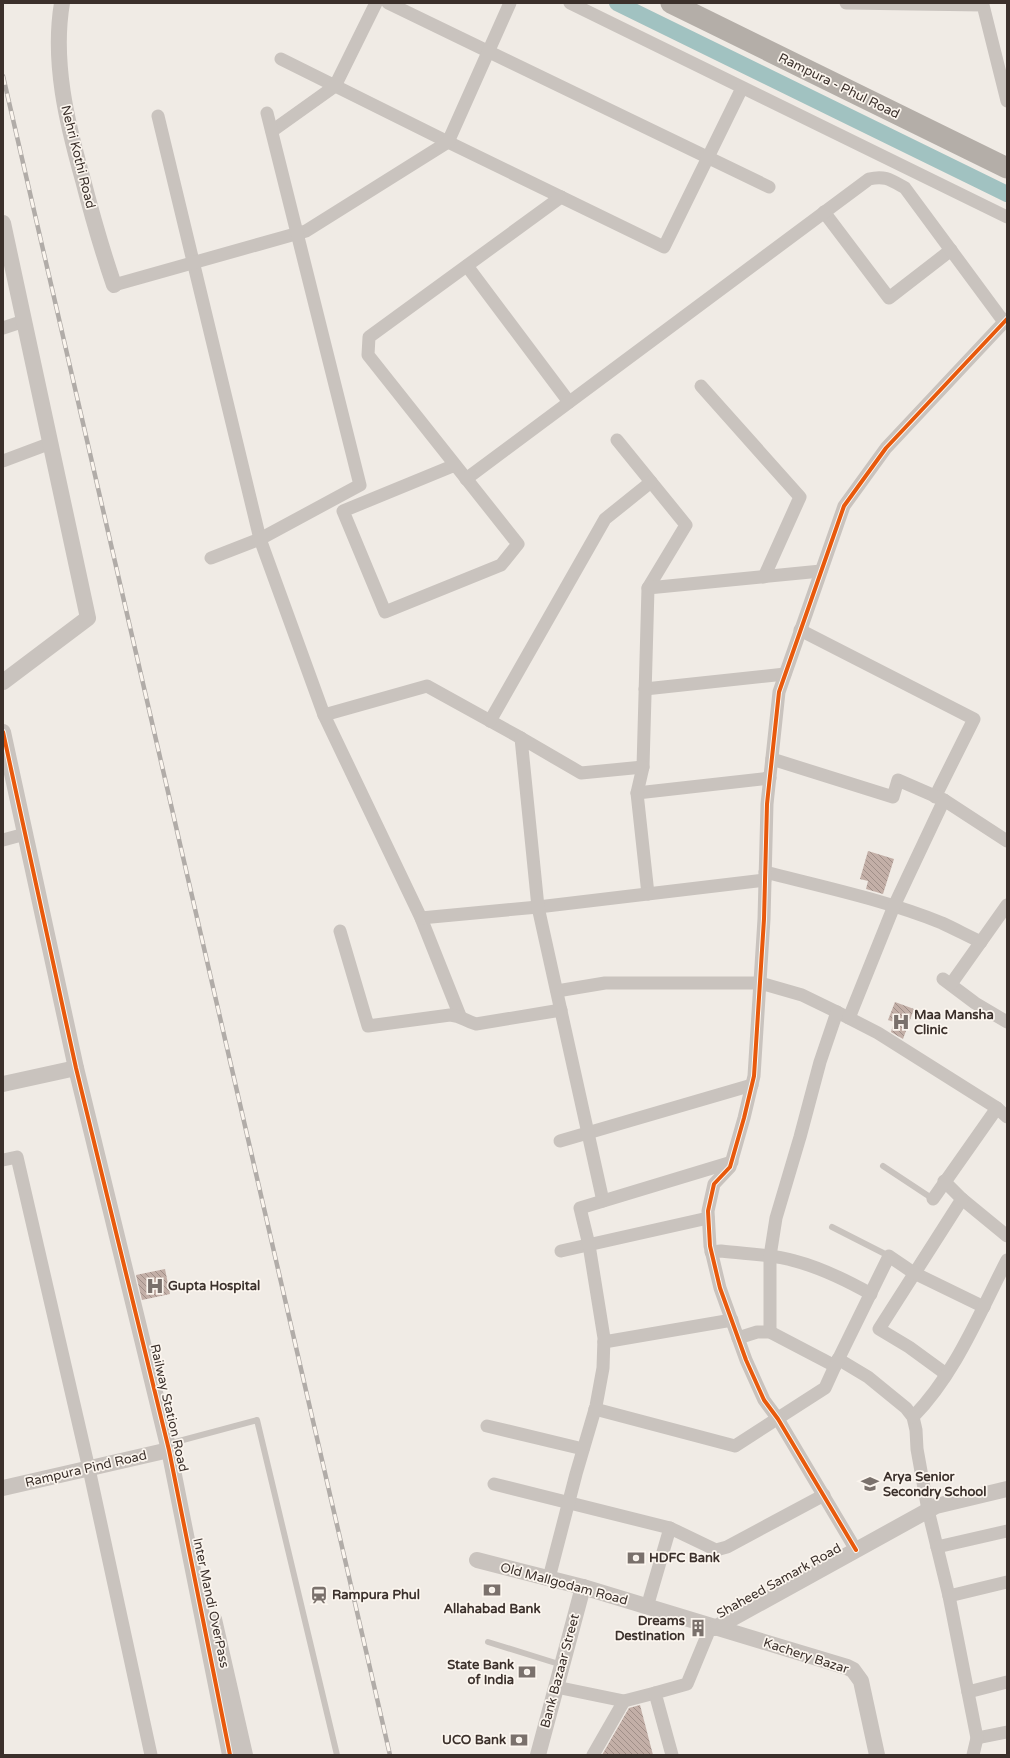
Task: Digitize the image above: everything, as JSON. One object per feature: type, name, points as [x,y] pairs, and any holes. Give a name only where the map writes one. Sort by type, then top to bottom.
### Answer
[{"type":"highway","name":"Rampura - Phul Road","points":[[671,3],[1007,168]]},
{"type":"street","name":"Nehri Kothi Road","points":[[62,3],[58,51],[68,124],[98,236],[114,284]]},
{"type":"street","points":[[272,131],[335,86],[376,3]]},
{"type":"street","points":[[388,3],[770,187]]},
{"type":"street","points":[[114,284],[306,231],[448,142],[510,3]]},
{"type":"street","points":[[570,3],[1007,217]]},
{"type":"street","points":[[846,3],[983,5],[1007,101]]},
{"type":"street","points":[[281,59],[664,247],[742,88]]},
{"type":"street","points":[[211,558],[260,540],[360,485],[267,113]]},
{"type":"street","points":[[158,116],[260,540],[324,715],[422,918],[460,1016],[466,1022],[476,1024],[561,1010]]},
{"type":"street","points":[[466,479],[824,212],[869,179],[879,176],[888,178],[905,188],[1005,320],[886,448],[844,506],[785,674],[779,692],[767,804],[760,983],[754,1076],[732,1162],[730,1167],[714,1184],[708,1211],[711,1252],[720,1288],[746,1360],[764,1400],[778,1419],[856,1550]]},
{"type":"street","points":[[455,465],[343,511],[385,612],[502,565],[518,544],[368,355],[369,337],[561,197]]},
{"type":"street","points":[[824,212],[889,298],[951,250]]},
{"type":"street","points":[[3,223],[88,618],[3,682]]},
{"type":"street","points":[[467,266],[569,402]]},
{"type":"street","points":[[3,328],[24,320]]},
{"type":"street","points":[[701,386],[800,497],[764,577]]},
{"type":"street","points":[[618,440],[686,525],[648,588],[643,767],[637,793],[648,894]]},
{"type":"street","points":[[3,461],[50,444]]},
{"type":"street","points":[[490,720],[605,519],[651,482]]},
{"type":"street","points":[[648,588],[821,571]]},
{"type":"street","points":[[800,630],[974,719],[939,798],[849,1018]]},
{"type":"street","points":[[645,689],[785,674]]},
{"type":"street","points":[[324,715],[427,686],[490,720],[581,773],[643,767]]},
{"type":"street","name":"Railway Station Road","points":[[3,732],[76,1068],[172,1449],[230,1755]]},
{"type":"street","points":[[521,738],[538,907],[603,1201]]},
{"type":"street","points":[[772,759],[893,796],[898,780],[939,798],[1007,841]]},
{"type":"street","points":[[637,793],[770,778]]},
{"type":"street","points":[[3,840],[25,834]]},
{"type":"street","points":[[422,918],[538,907],[648,894],[765,876],[834,889],[894,906],[943,924],[980,942]]},
{"type":"street","points":[[1007,905],[980,942],[947,981],[975,1003],[1007,1022]]},
{"type":"street","points":[[340,931],[368,1026],[450,1015],[460,1016]]},
{"type":"street","points":[[557,991],[605,983],[760,983],[802,995],[878,1033],[997,1108],[1007,1117]]},
{"type":"street","points":[[770,1332],[770,1256],[776,1218],[820,1062],[837,1012]]},
{"type":"street","points":[[3,1084],[76,1068]]},
{"type":"street","points":[[560,1141],[752,1085]]},
{"type":"street","points":[[933,1199],[944,1181],[997,1108]]},
{"type":"street","points":[[3,1160],[17,1157],[89,1469],[151,1755]]},
{"type":"street","points":[[549,1578],[594,1409],[603,1368],[604,1342],[589,1245],[580,1208],[732,1162]]},
{"type":"street","points":[[944,1181],[962,1199],[1007,1236]]},
{"type":"street","points":[[946,1374],[914,1350],[879,1329],[962,1199]]},
{"type":"street","points":[[561,1251],[708,1218]]},
{"type":"street","points":[[711,1252],[721,1251],[793,1260],[815,1266],[850,1282],[871,1294]]},
{"type":"street","points":[[594,1409],[735,1446],[825,1388],[836,1362],[889,1256],[914,1273],[984,1307]]},
{"type":"street","points":[[913,1417],[927,1403],[946,1374],[984,1307],[1007,1260]]},
{"type":"street","points":[[604,1342],[732,1320]]},
{"type":"street","points":[[738,1338],[757,1332],[770,1332],[868,1377],[906,1408],[913,1417],[928,1510],[948,1596],[977,1738],[973,1755]]},
{"type":"street","points":[[487,1426],[583,1449]]},
{"type":"street","name":"Rampura Pind Road","points":[[3,1488],[172,1449]]},
{"type":"street","name":"Inter Mandi OverPass","points":[[172,1449],[211,1607],[245,1755]]},
{"type":"street","points":[[494,1484],[670,1528],[716,1550],[727,1547],[824,1495]]},
{"type":"street","name":"Shaheed Samark Road","points":[[715,1628],[936,1506],[1007,1489]]},
{"type":"street","points":[[647,1607],[670,1528]]},
{"type":"street","points":[[937,1547],[1007,1531]]},
{"type":"street","name":"Old Mallgodam Road","points":[[477,1560],[583,1587],[715,1628]]},
{"type":"street","points":[[948,1596],[1007,1582]]},
{"type":"street","name":"Bank Bazaar Street","points":[[538,1755],[583,1587]]},
{"type":"street","points":[[556,1687],[624,1701],[687,1684],[715,1628]]},
{"type":"street","name":"Kachery Bazar","points":[[715,1628],[852,1670],[861,1681],[877,1755]]},
{"type":"street","points":[[968,1692],[1007,1682]]},
{"type":"street","points":[[655,1692],[672,1755]]},
{"type":"street","points":[[592,1755],[624,1701]]},
{"type":"street","points":[[977,1738],[1007,1732]]},
{"type":"lane","points":[[884,1166],[933,1199]]},
{"type":"lane","points":[[832,1227],[889,1256]]},
{"type":"lane","points":[[172,1449],[257,1420],[337,1755]]},
{"type":"lane","points":[[488,1642],[562,1665]]},
{"type":"building","points":[[868,851],[894,859],[883,894],[866,889],[868,881],[860,879]]},
{"type":"building","points":[[895,1002],[914,1009],[903,1039],[891,1032],[894,1022],[888,1020]]},
{"type":"building","points":[[165,1269],[170,1294],[142,1300],[136,1275]]},
{"type":"building","points":[[640,1705],[653,1755],[602,1755],[629,1708]]},
{"type":"waterway","points":[[617,3],[1007,194]]},
{"type":"railway","points":[[3,76],[390,1755]]},
{"type":"cycle path","points":[[856,1550],[778,1419],[764,1400],[746,1360],[720,1288],[710,1246],[708,1211],[714,1184],[730,1167],[754,1076],[764,919],[767,804],[779,692],[844,506],[886,448],[1007,319]]},
{"type":"cycle path","points":[[3,732],[76,1068],[169,1450],[230,1755]]},
{"type":"place","name":"Maa Mansha Clinic","points":[[901,1022]]},
{"type":"place","name":"Gupta Hospital","points":[[155,1286]]},
{"type":"place","name":"Arya Senior Secondry School","points":[[870,1484]]},
{"type":"place","name":"HDFC Bank","points":[[636,1558]]},
{"type":"place","name":"Allahabad Bank","points":[[492,1590]]},
{"type":"place","name":"Rampura Phul","points":[[319,1595]]},
{"type":"place","name":"Dreams Destination","points":[[698,1628]]},
{"type":"place","name":"State Bank of India","points":[[527,1672]]},
{"type":"place","name":"UCO Bank","points":[[519,1740]]}]
